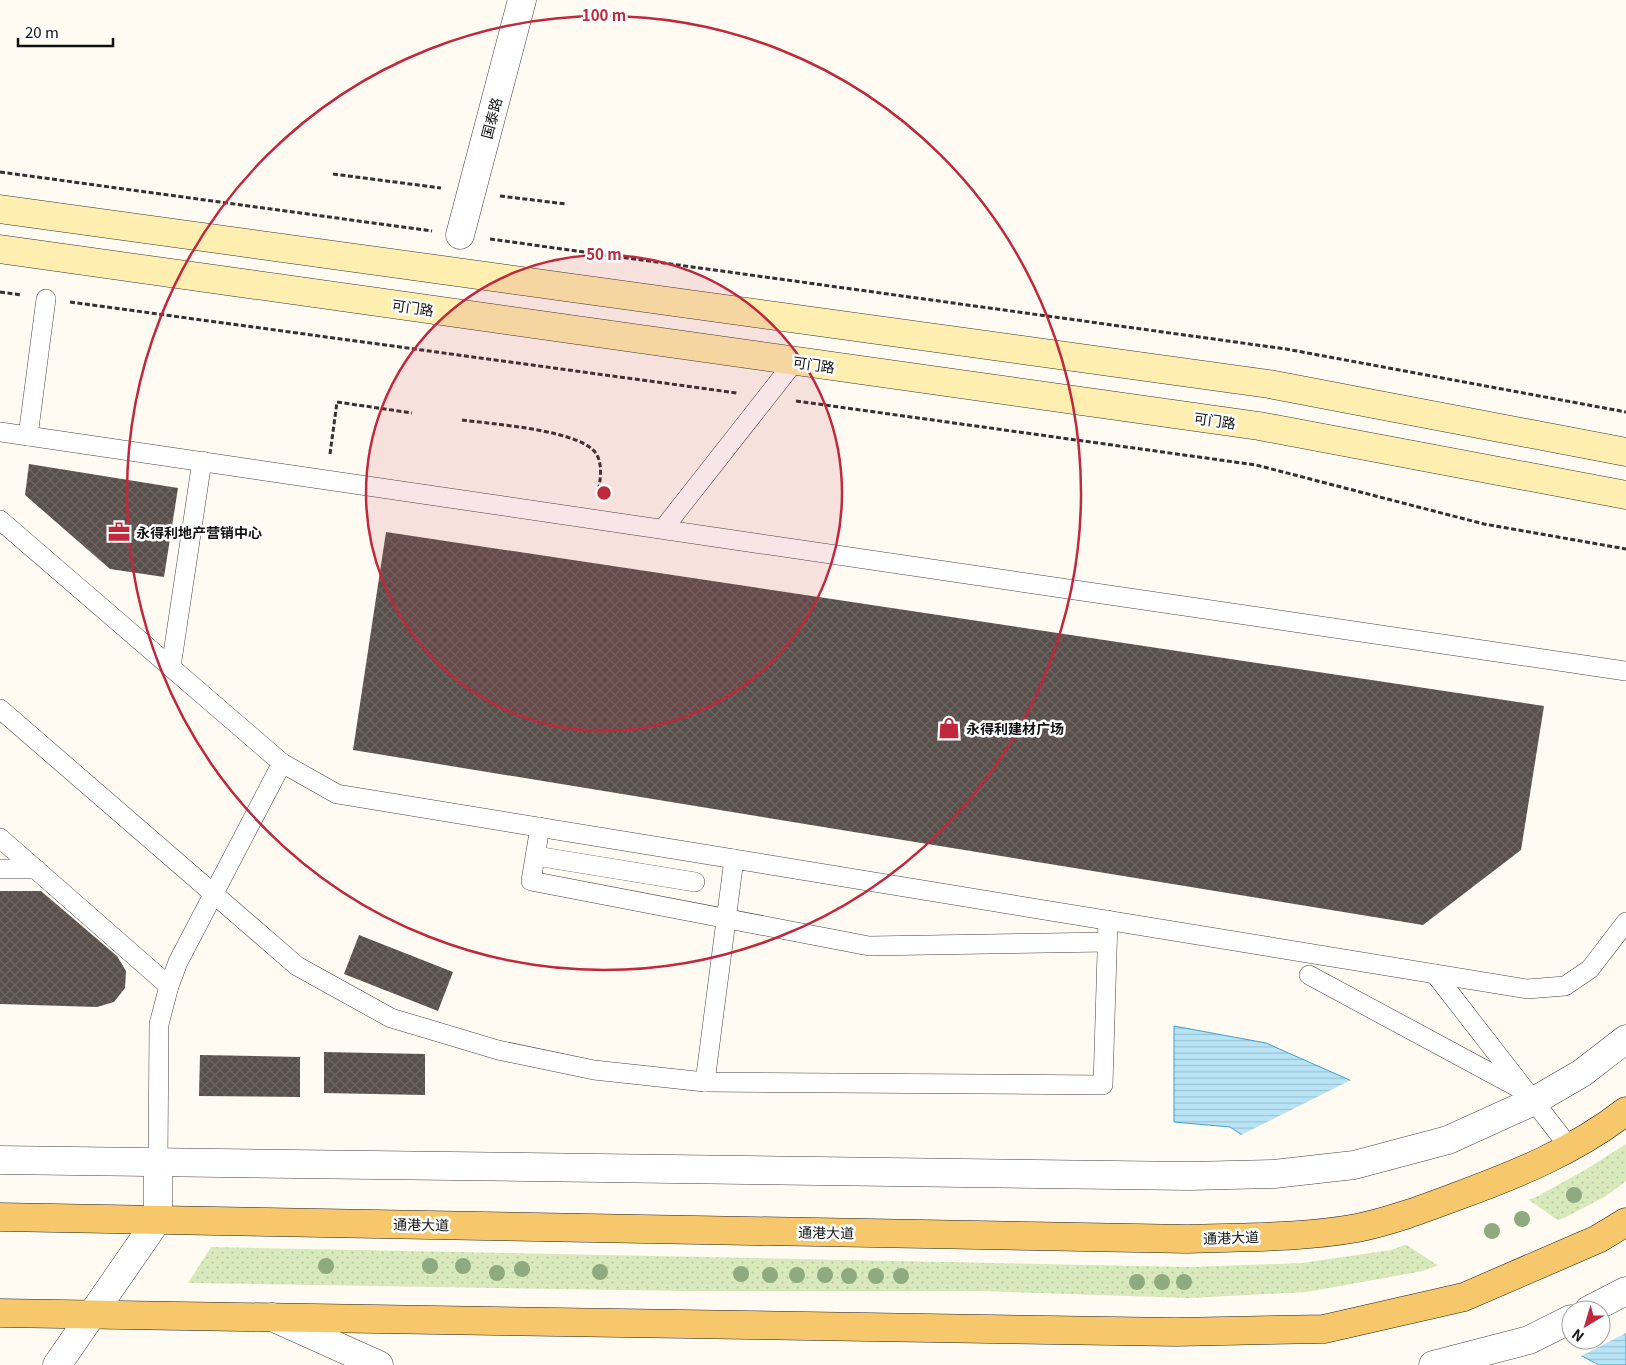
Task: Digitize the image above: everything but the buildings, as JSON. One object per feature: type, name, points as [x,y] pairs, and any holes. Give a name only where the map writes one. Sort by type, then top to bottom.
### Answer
[{"type":"main road","points":[[0,209],[1268,384],[1626,452]]},
{"type":"main road","name":"可门路","points":[[0,250],[1259,426],[1626,494]]},
{"type":"main road","name":"通港大道","points":[[0,1218],[158,1219],[1188,1239],[1301,1235],[1357,1228],[1397,1219],[1506,1179],[1570,1148],[1626,1111]]},
{"type":"main road","points":[[0,1313],[1176,1332],[1324,1329],[1464,1297],[1598,1239],[1626,1222]]},
{"type":"street","name":"国泰路","points":[[460,235],[522,0]]},
{"type":"street","points":[[0,1160],[1190,1176],[1274,1174],[1354,1165],[1448,1140],[1582,1073],[1626,1039]]},
{"type":"street","points":[[57,1365],[158,1219],[158,1162]]},
{"type":"street","points":[[1608,1300],[1626,1291]]},
{"type":"street","points":[[272,1317],[380,1365]]},
{"type":"street","points":[[1433,1365],[1529,1340],[1561,1324]]},
{"type":"lane","points":[[28,436],[46,299]]},
{"type":"lane","points":[[663,529],[795,361]]},
{"type":"lane","points":[[0,432],[1626,671]]},
{"type":"lane","points":[[171,667],[202,461]]},
{"type":"lane","points":[[0,520],[282,763],[338,794],[1527,989],[1565,986],[1590,968],[1626,922]]},
{"type":"lane","points":[[0,709],[297,966],[391,1018],[498,1050],[594,1070],[705,1082],[1103,1085],[1108,920]]},
{"type":"lane","points":[[158,1162],[160,1024],[169,986],[178,962],[282,763]]},
{"type":"lane","points":[[540,827],[531,882],[869,946],[1107,942]]},
{"type":"lane","points":[[0,838],[169,986]]},
{"type":"lane","points":[[536,856],[695,882]]},
{"type":"lane","points":[[705,1082],[734,859]]},
{"type":"lane","points":[[0,869],[36,869]]},
{"type":"lane","points":[[1435,974],[1570,1148]]},
{"type":"lane","points":[[1309,975],[1531,1097]]},
{"type":"path","points":[[0,172],[1286,349],[1626,412]]},
{"type":"path","points":[[333,174],[443,188]]},
{"type":"path","points":[[494,195],[566,204]]},
{"type":"path","points":[[0,292],[1256,465],[1484,524],[1626,549]]},
{"type":"path","points":[[327,480],[337,402],[412,413]]},
{"type":"path","points":[[462,420],[566,435],[583,441],[597,455],[601,472],[594,519]]},
{"type":"green space","points":[[1626,1144],[1626,1181],[1606,1196],[1566,1217],[1423,1271],[1307,1292],[1189,1298],[979,1291],[683,1291],[188,1283],[211,1247],[1191,1267],[1302,1263],[1391,1250],[1536,1197],[1585,1170]]},
{"type":"water","points":[[1174,1026],[1266,1043],[1354,1082],[1626,1270],[1626,1365],[1599,1365],[1571,1350],[1611,1350],[1611,1300],[1561,1300],[1561,1344],[1230,1127],[1174,1122]]},
{"type":"pier","points":[[1353,1079],[1626,1267],[1626,1333],[1611,1341],[1611,1300],[1561,1300],[1561,1345],[1239,1136]]},
{"type":"pier","points":[[1568,1350],[1593,1350],[1579,1357]]},
{"type":"place","name":"永得利地产营销中心","points":[[119,532]]},
{"type":"place","name":"永得利建材广场","points":[[949,728]]}]
